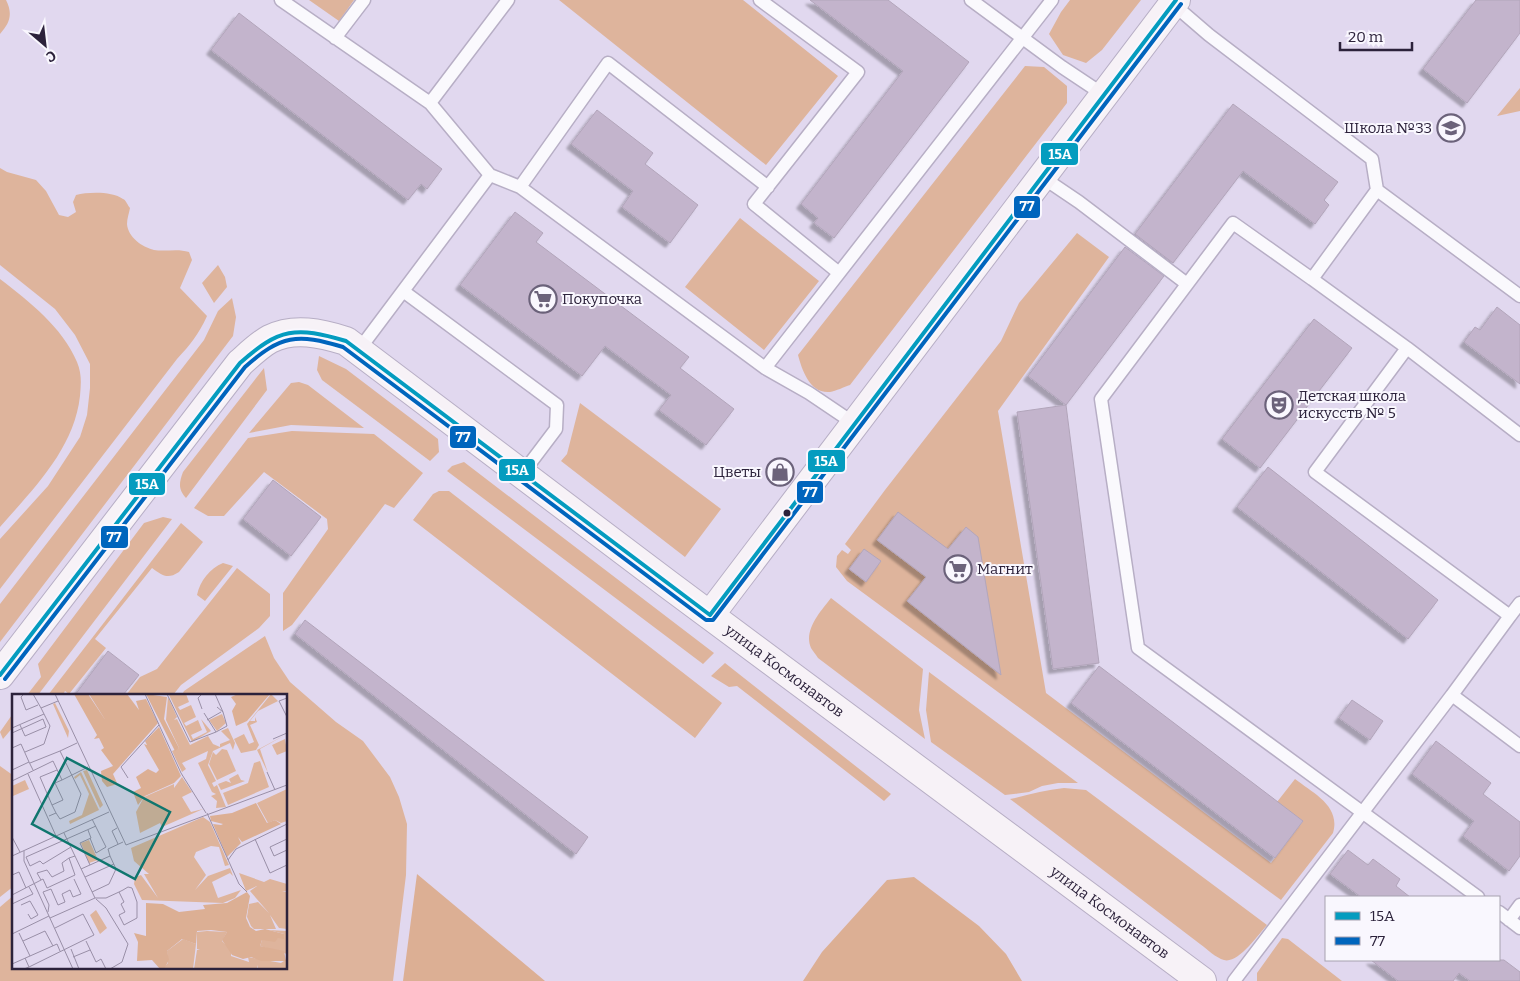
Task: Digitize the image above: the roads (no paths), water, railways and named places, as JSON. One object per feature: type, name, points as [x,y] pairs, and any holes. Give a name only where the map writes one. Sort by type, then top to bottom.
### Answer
[{"type":"main road","points":[[710,615],[1175,2]]},
{"type":"main road","points":[[0,675],[240,363],[270,339],[287,334],[304,332],[324,334],[352,346]]},
{"type":"main road","name":"улица Космонавтов","points":[[352,346],[1202,981]]},
{"type":"lane","points":[[281,0],[430,103],[490,175],[520,187],[766,368],[809,393],[855,424]]},
{"type":"lane","points":[[335,38],[364,0]]},
{"type":"lane","points":[[430,103],[508,0]]},
{"type":"lane","points":[[760,0],[858,72],[754,204],[839,273]]},
{"type":"lane","points":[[971,0],[1104,95]]},
{"type":"lane","points":[[766,368],[1052,0]]},
{"type":"lane","points":[[1175,2],[1210,35],[1372,159],[1376,190],[1312,279]]},
{"type":"lane","points":[[520,187],[608,63],[768,187]]},
{"type":"lane","points":[[352,346],[403,291],[490,175]]},
{"type":"lane","points":[[1042,177],[1079,202],[1187,284]]},
{"type":"lane","points":[[1376,190],[1520,296]]},
{"type":"lane","points":[[1477,896],[1138,648],[1101,399],[1233,223],[1406,348],[1520,435]]},
{"type":"lane","points":[[403,291],[557,405],[556,429],[522,474]]},
{"type":"lane","points":[[1406,348],[1315,472],[1510,616]]},
{"type":"lane","points":[[1234,981],[1520,603]]},
{"type":"lane","points":[[1452,695],[1520,746]]},
{"type":"lane","points":[[1520,905],[1504,916],[1520,928]]},
{"type":"place","name":"Школа №33","points":[[1451,128]]},
{"type":"place","name":"Покупочка","points":[[543,299]]},
{"type":"place","name":"Детская школа искусств № 5","points":[[1279,405]]},
{"type":"place","name":"Цветы","points":[[780,472]]},
{"type":"place","name":"Магнит","points":[[958,569]]}]
